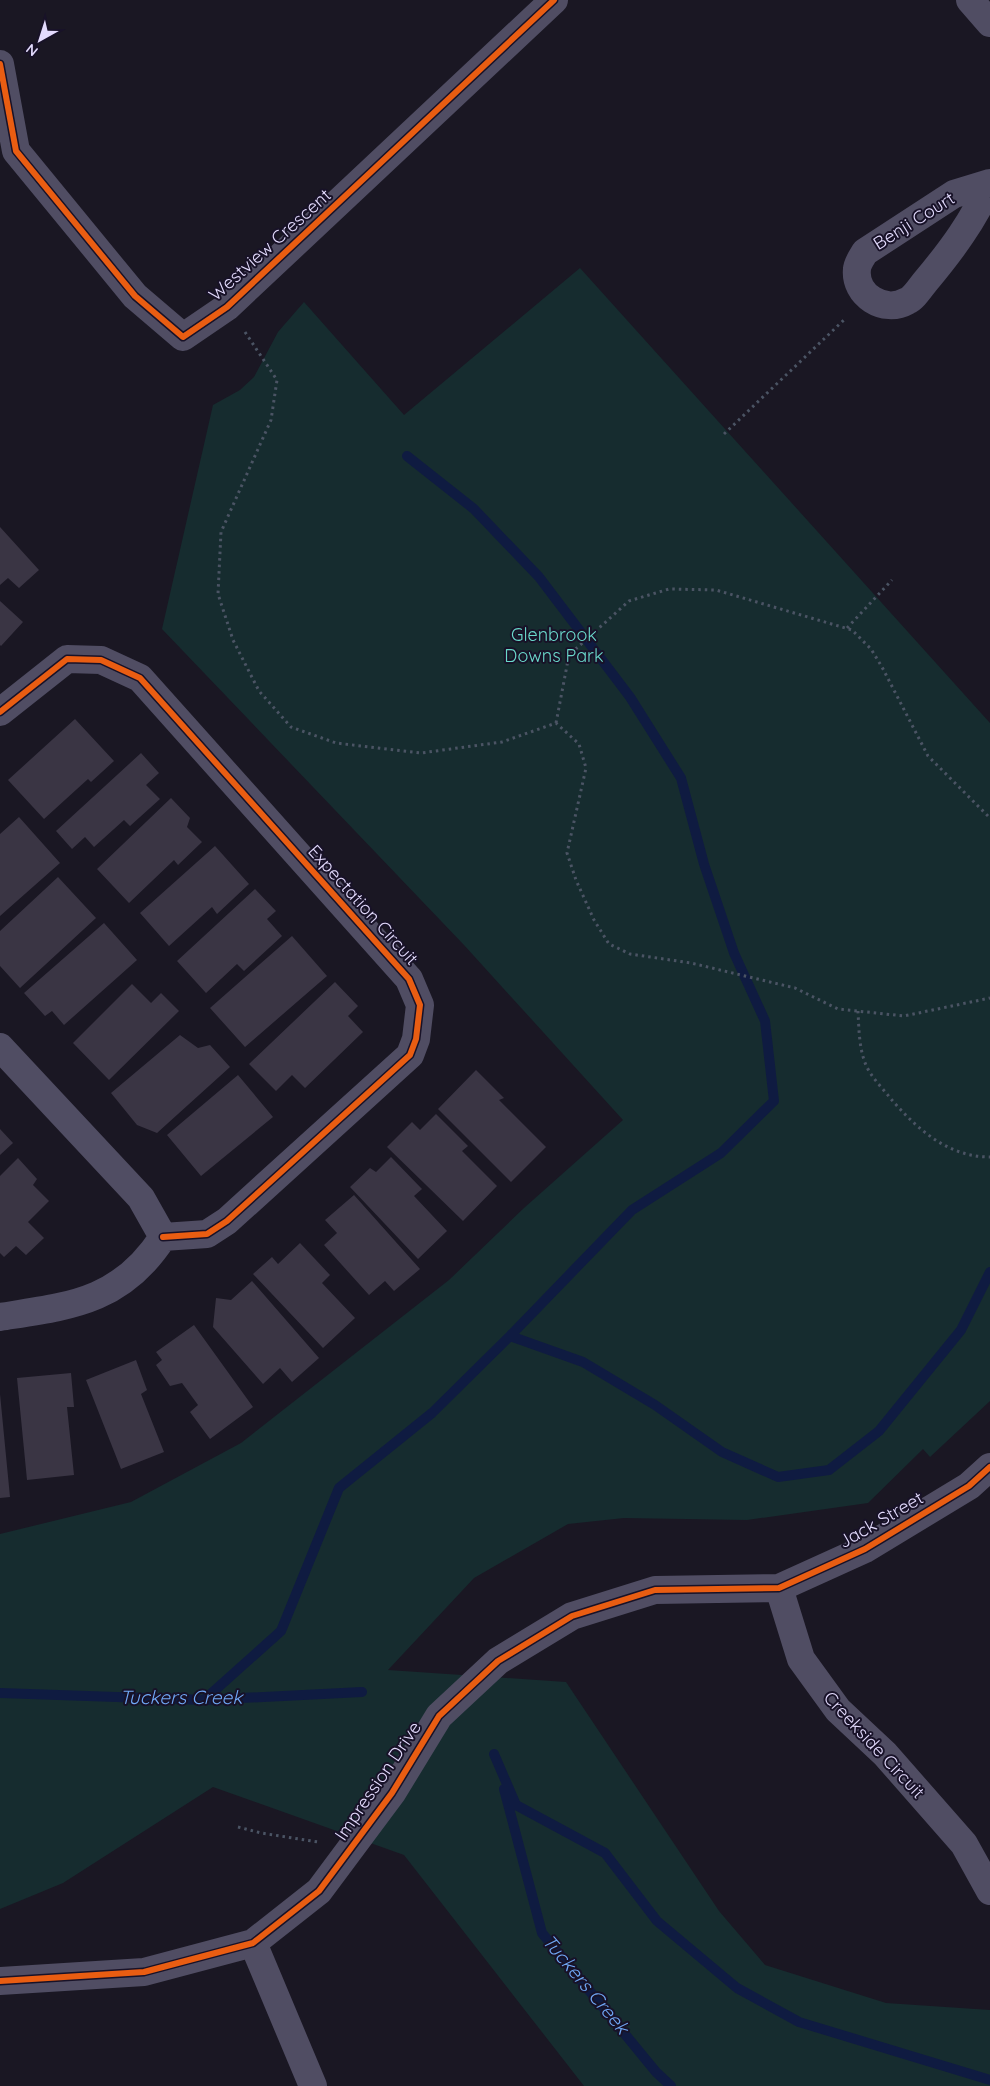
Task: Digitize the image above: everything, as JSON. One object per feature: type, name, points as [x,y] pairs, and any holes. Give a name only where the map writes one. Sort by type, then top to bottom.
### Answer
[{"type":"street","name":"Westview Crescent","points":[[0,64],[16,151],[135,296],[182,337],[227,307],[554,0]]},
{"type":"street","points":[[970,0],[990,23]]},
{"type":"street","name":"Benji Court","points":[[990,183],[977,213],[941,263],[908,301],[894,305],[878,303],[868,297],[857,282],[856,268],[865,252],[954,194],[990,183]]},
{"type":"street","name":"Expectation Circuit","points":[[0,712],[67,660],[102,660],[140,678],[409,979],[420,1005],[416,1039],[410,1055],[227,1221],[207,1234],[163,1237]]},
{"type":"street","points":[[0,1047],[141,1198],[163,1237],[151,1255],[128,1278],[90,1300],[56,1308],[0,1317]]},
{"type":"street","name":"Jack Street","points":[[779,1588],[865,1549],[969,1486],[990,1467]]},
{"type":"street","name":"Creekside Circuit","points":[[779,1588],[801,1659],[838,1710],[885,1754],[964,1844],[990,1891]]},
{"type":"street","name":"Impression Drive","points":[[0,1981],[144,1972],[254,1943],[319,1891],[392,1793],[439,1716],[498,1661],[572,1616],[654,1590],[779,1588]]},
{"type":"street","points":[[254,1943],[313,2086]]},
{"type":"path","points":[[724,434],[868,297]]},
{"type":"path","points":[[227,307],[266,361],[277,380],[271,420],[221,532],[218,594],[233,640],[259,691],[291,727],[336,743],[421,753],[502,742],[556,723]]},
{"type":"path","points":[[847,628],[892,580]]},
{"type":"path","points":[[556,723],[569,655],[629,601],[669,589],[716,590],[852,630],[872,649],[928,756],[990,818]]},
{"type":"path","points":[[556,723],[579,744],[586,768],[567,853],[576,880],[594,920],[609,944],[630,954],[735,972],[795,988],[838,1009],[904,1016],[990,998]]},
{"type":"path","points":[[858,1011],[860,1042],[868,1070],[904,1115],[927,1135],[947,1148],[974,1157],[990,1158]]},
{"type":"path","points":[[238,1827],[261,1833],[323,1843]]},
{"type":"green space","name":"Glenbrook Downs Park","points":[[580,268],[990,723],[990,1401],[930,1457],[923,1449],[868,1503],[747,1520],[624,1518],[568,1524],[474,1578],[388,1670],[566,1682],[719,1911],[765,1965],[886,2003],[990,2010],[990,2086],[584,2086],[404,1855],[213,1787],[63,1883],[0,1909],[0,1534],[131,1502],[241,1443],[449,1280],[524,1208],[623,1120],[464,945],[162,629],[213,405],[240,390],[254,377],[278,332],[304,302],[404,415]]},
{"type":"building","points":[[0,527],[39,570],[19,588],[8,578],[0,585]]},
{"type":"building","points":[[0,601],[23,622],[1,646],[0,645]]},
{"type":"building","points":[[75,719],[114,761],[91,782],[88,779],[44,819],[8,780]]},
{"type":"building","points":[[141,753],[159,773],[146,785],[160,799],[130,826],[124,820],[94,847],[85,837],[72,849],[56,831]]},
{"type":"building","points":[[171,798],[190,818],[187,827],[202,842],[178,865],[174,860],[129,903],[97,869]]},
{"type":"building","points":[[19,817],[60,863],[0,916],[0,834]]},
{"type":"building","points":[[215,846],[249,884],[217,914],[212,907],[169,946],[140,913]]},
{"type":"building","points":[[58,877],[96,918],[20,988],[0,966],[0,931]]},
{"type":"building","points":[[255,889],[276,911],[267,919],[282,936],[244,971],[237,964],[206,993],[177,961]]},
{"type":"building","points":[[104,923],[137,960],[64,1025],[52,1011],[45,1016],[24,993]]},
{"type":"building","points":[[292,936],[327,976],[245,1047],[210,1008]]},
{"type":"building","points":[[335,982],[358,1006],[348,1016],[363,1032],[305,1088],[292,1075],[276,1091],[249,1064]]},
{"type":"building","points":[[132,984],[151,1003],[161,993],[179,1011],[109,1080],[73,1043]]},
{"type":"building","points":[[180,1035],[198,1048],[210,1045],[230,1067],[157,1133],[137,1125],[111,1093]]},
{"type":"building","points":[[476,1070],[504,1098],[499,1100],[546,1147],[511,1182],[438,1109]]},
{"type":"building","points":[[238,1075],[273,1117],[201,1176],[167,1135]]},
{"type":"building","points":[[436,1114],[468,1146],[462,1151],[497,1186],[463,1221],[387,1147],[412,1122],[420,1130]]},
{"type":"building","points":[[0,1129],[13,1143],[0,1155]]},
{"type":"building","points":[[391,1157],[422,1189],[414,1196],[447,1231],[418,1259],[350,1187],[370,1168],[376,1172]]},
{"type":"building","points":[[18,1158],[37,1179],[33,1185],[49,1201],[28,1222],[44,1238],[26,1255],[16,1246],[4,1257],[0,1253],[0,1176]]},
{"type":"building","points":[[354,1195],[420,1269],[394,1291],[385,1281],[369,1295],[324,1245],[337,1233],[325,1220]]},
{"type":"building","points":[[300,1243],[330,1275],[322,1283],[355,1318],[323,1348],[253,1274],[272,1257],[278,1264]]},
{"type":"building","points":[[252,1281],[319,1358],[292,1382],[280,1368],[263,1384],[213,1327],[216,1298],[231,1300]]},
{"type":"building","points":[[194,1325],[253,1407],[210,1439],[190,1412],[198,1405],[182,1383],[170,1386],[156,1365],[162,1360],[156,1352]]},
{"type":"building","points":[[136,1360],[147,1390],[141,1394],[164,1452],[121,1469],[86,1380]]},
{"type":"building","points":[[71,1373],[74,1407],[67,1407],[74,1475],[27,1480],[17,1378]]},
{"type":"building","points":[[0,1394],[10,1497],[0,1498]]},
{"type":"waterway","points":[[204,1700],[281,1631],[339,1488],[432,1413],[510,1336],[632,1210],[721,1153],[774,1101],[765,1021],[734,953],[704,864],[681,778],[630,697],[539,577],[474,509],[407,456]]},
{"type":"waterway","points":[[510,1336],[583,1362],[655,1405],[722,1452],[778,1477],[829,1470],[879,1431],[961,1330],[990,1272]]},
{"type":"waterway","name":"Tuckers Creek","points":[[0,1693],[204,1700],[362,1692]]},
{"type":"waterway","points":[[494,1754],[516,1805],[605,1853],[657,1921],[737,1988],[799,2022],[990,2080]]},
{"type":"waterway","name":"Tuckers Creek","points":[[504,1789],[542,1933],[656,2072],[671,2086]]},
{"type":"cycle path","points":[[0,64],[16,151],[135,296],[183,337],[227,307],[554,0]]},
{"type":"cycle path","points":[[0,712],[67,659],[101,660],[140,678],[409,979],[420,1005],[416,1039],[410,1055],[227,1221],[207,1234],[163,1237]]},
{"type":"cycle path","points":[[0,1981],[144,1972],[253,1943],[319,1891],[392,1793],[439,1716],[498,1661],[572,1616],[655,1590],[779,1588],[865,1549],[969,1486],[990,1467]]}]
